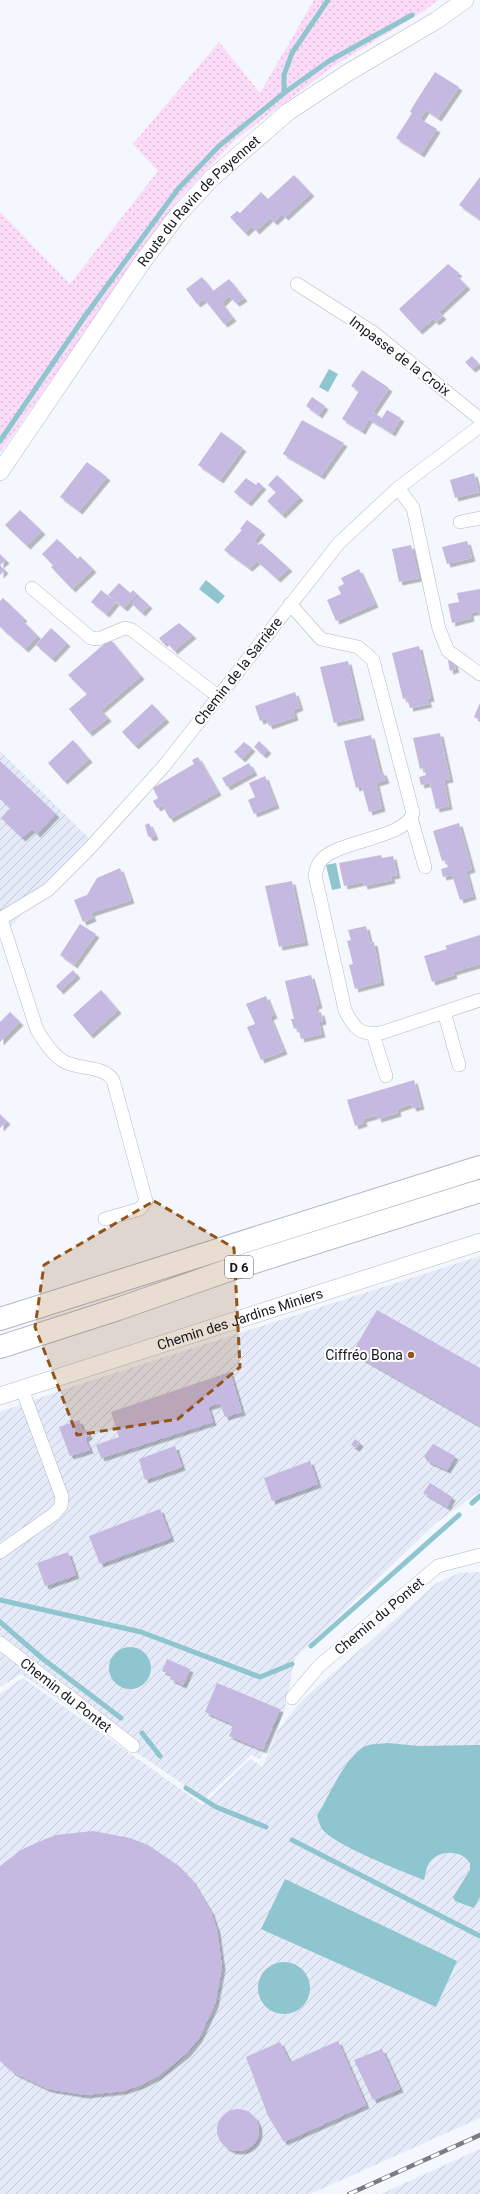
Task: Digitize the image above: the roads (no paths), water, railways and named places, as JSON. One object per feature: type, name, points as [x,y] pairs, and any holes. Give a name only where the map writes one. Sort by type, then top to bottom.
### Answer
[{"type":"highway","name":"D 6","points":[[0,1319],[480,1167]]},
{"type":"highway","name":"D 6","points":[[0,1347],[118,1310],[230,1270],[480,1190]]},
{"type":"highway","points":[[0,1359],[89,1331],[230,1270]]},
{"type":"street","name":"Route du Ravin de Payennet","points":[[0,472],[141,264],[176,217],[211,179],[288,112],[349,72],[437,20],[465,0]]},
{"type":"street","name":"Impasse de la Croix","points":[[297,284],[374,333],[480,419]]},
{"type":"street","name":"Chemin de la Sarrière","points":[[0,919],[48,890],[68,871],[164,766],[338,544],[398,488],[480,426]]},
{"type":"street","points":[[398,488],[413,508],[439,629],[448,651],[480,674]]},
{"type":"street","points":[[460,522],[480,518]]},
{"type":"street","points":[[32,588],[91,638],[98,639],[125,628],[132,630],[219,697]]},
{"type":"street","points":[[290,604],[321,639],[358,646],[374,660],[412,813],[411,818],[425,867]]},
{"type":"street","points":[[411,818],[407,822],[384,834],[332,852],[319,862],[315,875],[345,1010],[352,1025],[366,1033],[373,1034],[480,1000]]},
{"type":"street","points":[[0,919],[41,1038],[55,1055],[64,1061],[72,1065],[104,1071],[113,1080],[146,1201],[140,1209],[104,1219]]},
{"type":"street","points":[[444,1012],[459,1065]]},
{"type":"street","points":[[373,1034],[386,1076]]},
{"type":"street","name":"Chemin des Jardins Miniers","points":[[0,1396],[480,1242]]},
{"type":"street","points":[[0,1552],[54,1514],[61,1506],[62,1497],[22,1389]]},
{"type":"street","name":"Chemin du Pontet","points":[[292,1698],[319,1666],[438,1566],[480,1555]]},
{"type":"street","name":"Chemin du Pontet","points":[[0,1643],[133,1746]]},
{"type":"water","points":[[329,369],[338,374],[328,392],[319,387]]},
{"type":"water","points":[[206,580],[225,596],[218,604],[199,589]]},
{"type":"water","points":[[336,863],[341,888],[332,890],[326,865]]},
{"type":"water","points":[[130,1647],[145,1653],[151,1668],[145,1683],[130,1689],[115,1683],[109,1668],[115,1653]]},
{"type":"water","points":[[388,1743],[419,1746],[480,1745],[480,1897],[474,1908],[455,1901],[453,1897],[470,1870],[470,1863],[462,1856],[445,1853],[434,1858],[428,1866],[424,1880],[341,1843],[330,1836],[321,1827],[317,1816],[350,1759],[364,1747],[373,1744]]},
{"type":"water","points":[[285,1879],[457,1961],[436,2007],[261,1929]]},
{"type":"water","points":[[279,1962],[289,1962],[303,1969],[310,1983],[310,1993],[303,2007],[289,2014],[279,2014],[269,2010],[262,2003],[258,1993],[258,1983],[262,1973],[269,1966]]},
{"type":"waterway","points":[[284,93],[284,75],[292,53],[328,0]]},
{"type":"waterway","points":[[0,441],[85,316],[178,189],[219,146],[284,93],[329,61],[412,15]]},
{"type":"waterway","points":[[472,1503],[480,1496]]},
{"type":"waterway","points":[[311,1646],[459,1515]]},
{"type":"waterway","points":[[0,1600],[141,1632],[260,1677],[292,1664]]},
{"type":"waterway","points":[[0,1622],[43,1659],[121,1718]]},
{"type":"waterway","points":[[142,1733],[160,1756]]},
{"type":"waterway","points":[[186,1788],[216,1807],[266,1827]]},
{"type":"waterway","points":[[292,1840],[480,1936]]},
{"type":"railway","points":[[349,2194],[480,2135]]},
{"type":"place","name":"Ciffréo Bona","points":[[411,1355]]}]
